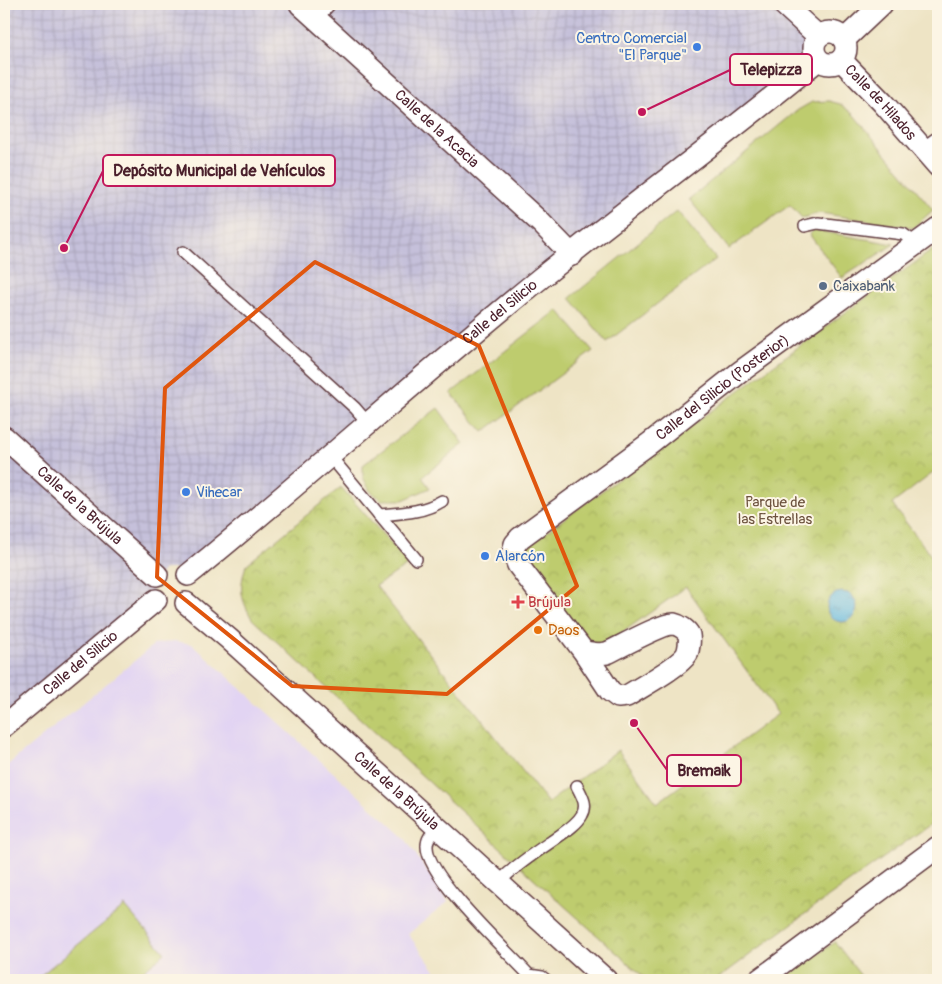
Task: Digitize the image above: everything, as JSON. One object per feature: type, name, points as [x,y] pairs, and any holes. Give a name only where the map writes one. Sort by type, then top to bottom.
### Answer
[{"type":"street","name":"Calle de la Acacia","points":[[300,4],[323,11],[572,255]]},
{"type":"street","points":[[783,4],[818,36]]},
{"type":"street","points":[[843,50],[837,33],[826,32],[818,36],[814,44],[814,52],[818,60],[825,64],[833,64],[882,4]]},
{"type":"street","name":"Calle de Hilados","points":[[843,50],[931,143],[938,166]]},
{"type":"street","name":"Calle del Silicio","points":[[188,575],[543,276],[818,60]]},
{"type":"street","name":"Calle del Silicio (Posterior)","points":[[584,652],[518,565],[513,552],[515,544],[520,538],[650,443],[740,372],[938,228]]},
{"type":"street","name":"Calle de la Brújula","points":[[4,437],[157,575]]},
{"type":"street","points":[[164,569],[178,569],[188,575],[192,584],[192,594],[186,603],[176,608],[165,607],[156,600],[152,592],[153,582],[164,569]]},
{"type":"street","name":"Calle del Silicio","points":[[4,726],[156,600]]},
{"type":"street","name":"Calle de la Brújula","points":[[186,603],[229,639],[606,980]]},
{"type":"street","points":[[673,624],[682,627],[688,634],[687,653],[677,663],[627,696],[618,697],[610,691],[584,652],[607,653],[662,626],[673,624]]},
{"type":"street","points":[[759,980],[938,847]]},
{"type":"lane","points":[[805,226],[818,223],[903,234],[917,244]]},
{"type":"lane","points":[[183,252],[355,408],[368,423]]},
{"type":"lane","points":[[330,456],[416,559]]},
{"type":"lane","points":[[379,515],[411,513],[429,509],[442,502]]},
{"type":"lane","points":[[499,882],[518,864],[574,824],[582,816],[585,806],[584,798],[577,786]]},
{"type":"lane","points":[[438,828],[428,838],[426,849],[433,865],[455,897],[529,974],[546,980]]},
{"type":"highlighted area","points":[[315,262],[479,346],[577,586],[447,694],[292,686],[157,577],[165,388]]},
{"type":"shaded area","points":[[4,4],[783,4],[814,44],[814,52],[188,575],[178,569],[164,569],[153,582],[152,592],[4,726]]},
{"type":"shaded area","points":[[174,641],[192,644],[404,837],[448,902],[408,934],[442,980],[4,980],[4,768],[155,644]]},
{"type":"green space","points":[[829,101],[840,104],[853,114],[933,210],[913,228],[820,213],[802,218],[790,205],[729,249],[689,199],[798,110],[812,102]]},
{"type":"green space","points":[[677,211],[716,259],[607,342],[570,298]]},
{"type":"green space","points":[[813,230],[894,244],[842,278],[809,234]]},
{"type":"green space","name":"Parque de las Estrellas","points":[[938,246],[938,469],[892,504],[938,565],[938,819],[716,980],[647,980],[252,619],[245,605],[242,593],[242,580],[246,565],[341,487],[409,564],[376,586],[548,803],[618,750],[657,803],[778,714],[686,587],[606,644],[590,647],[524,562],[523,553],[527,546]]},
{"type":"green space","points":[[558,310],[593,351],[483,432],[451,393]]},
{"type":"green space","points":[[438,408],[464,444],[422,477],[430,488],[403,500],[382,500],[370,491],[363,477],[363,465]]},
{"type":"green space","points":[[125,906],[165,953],[132,980],[35,980]]},
{"type":"green space","points":[[835,942],[864,980],[782,980]]},
{"type":"water","points":[[842,592],[848,593],[856,601],[856,613],[848,621],[842,622],[836,621],[828,613],[827,607],[828,601],[836,593]]},
{"type":"place","name":"Centro Comercial \"El Parque\"","points":[[697,47]]},
{"type":"place","name":"Telepizza","points":[[642,112]]},
{"type":"place","name":"Depósito Municipal de Vehículos","points":[[64,248]]},
{"type":"place","name":"Caixabank","points":[[823,286]]},
{"type":"place","name":"Vihecar","points":[[186,492]]},
{"type":"place","name":"Alarcón","points":[[485,556]]},
{"type":"place","name":"Brújula","points":[[518,602]]},
{"type":"place","name":"Daos","points":[[538,630]]},
{"type":"place","name":"Bremaik","points":[[634,723]]}]
